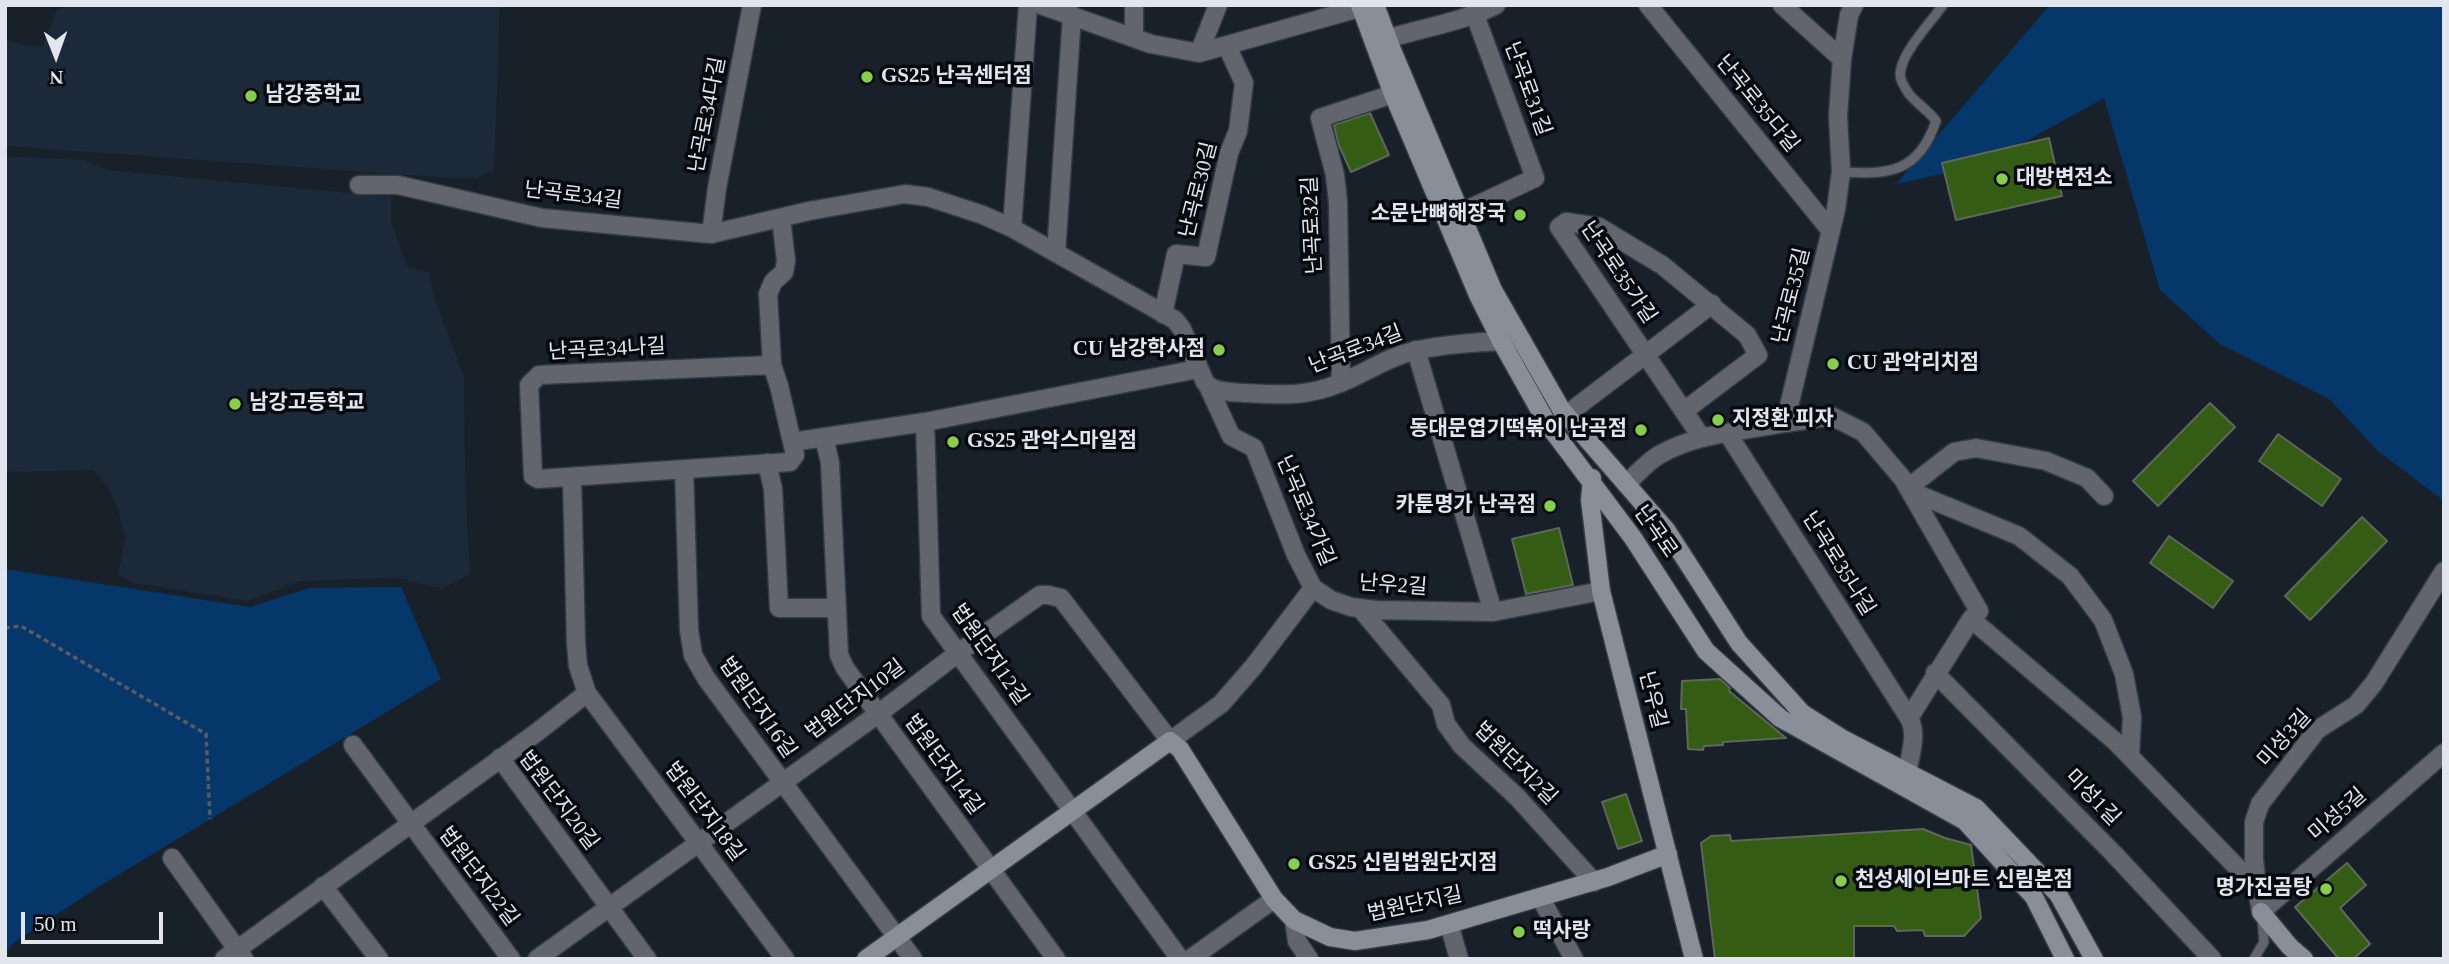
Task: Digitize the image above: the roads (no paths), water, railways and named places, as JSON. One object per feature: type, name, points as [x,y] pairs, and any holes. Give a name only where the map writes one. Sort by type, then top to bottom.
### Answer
[{"type":"main road","name":"난곡로","points":[[1367,6],[1478,295],[1501,341],[1547,423],[1633,538],[1706,650],[1780,718],[1965,821],[2034,897],[2065,959]]},
{"type":"main road","name":"난곡로","points":[[1401,91],[1461,213],[1493,290],[1566,415],[1667,531],[1739,643],[1802,713],[1843,739],[1976,808],[2058,894],[2094,959]]},
{"type":"main road","name":"난우길","points":[[1597,450],[1590,500],[1601,591],[1694,959]]},
{"type":"main road","points":[[866,959],[1170,741]]},
{"type":"main road","name":"법원단지길","points":[[1170,741],[1180,749],[1274,899],[1294,920],[1330,937],[1355,941],[1428,930],[1594,882],[1668,854]]},
{"type":"main road","points":[[2261,912],[2290,947],[2304,959]]},
{"type":"street","name":"난곡로34다길","points":[[711,234],[751,5]]},
{"type":"street","points":[[1012,228],[1028,5]]},
{"type":"street","points":[[1041,5],[1151,44],[1199,53],[1367,6]]},
{"type":"street","points":[[1133,36],[1134,5]]},
{"type":"street","points":[[1199,53],[1218,5]]},
{"type":"street","points":[[1380,41],[1475,15],[1496,5]]},
{"type":"street","name":"난곡로35다길","points":[[1648,5],[1831,231]]},
{"type":"street","points":[[1782,5],[1842,59]]},
{"type":"street","name":"난곡로35길","points":[[1785,423],[1836,209],[1841,172],[1838,116],[1842,59],[1849,15],[1854,5]]},
{"type":"street","points":[[1056,253],[1072,15]]},
{"type":"street","name":"난곡로31길","points":[[1461,213],[1535,178],[1475,15]]},
{"type":"street","name":"난곡로30길","points":[[1163,314],[1176,254],[1206,257],[1228,153],[1238,131],[1244,83],[1227,46]]},
{"type":"street","name":"난곡로32길","points":[[1341,383],[1338,202],[1335,175],[1320,117],[1401,91]]},
{"type":"street","name":"난곡로34길","points":[[359,185],[398,185],[542,218],[711,234],[905,194],[929,197],[1012,228],[1175,320],[1182,329],[1208,386],[1228,393],[1287,396],[1317,391],[1341,383],[1394,356],[1416,351],[1522,340]]},
{"type":"street","points":[[781,218],[786,261],[784,272],[773,282],[768,294],[772,365],[792,442],[925,422],[1198,369]]},
{"type":"street","name":"난곡로35가길","points":[[1684,411],[1758,355],[1747,335],[1662,265],[1599,227],[1566,222],[1559,227],[1702,438]]},
{"type":"street","name":"난곡로35가길","points":[[1646,354],[1712,304]]},
{"type":"street","points":[[1416,351],[1493,612]]},
{"type":"street","points":[[1566,415],[1646,354]]},
{"type":"street","name":"난곡로34나길","points":[[772,365],[539,375],[529,386],[533,476],[538,479],[790,462],[795,455],[792,442]]},
{"type":"street","name":"난곡로34가길","points":[[1208,386],[1231,436],[1254,448],[1296,555],[1313,588]]},
{"type":"street","points":[[1626,484],[1656,457],[1683,443],[1702,438],[1831,416],[1863,432],[1903,480],[1979,611],[1935,673],[1909,718],[1913,725],[1913,744],[1907,773]]},
{"type":"street","name":"법원단지12길","points":[[925,422],[931,616],[1073,810]]},
{"type":"street","name":"난곡로35나길","points":[[1728,434],[1909,718]]},
{"type":"street","name":"법원단지14길","points":[[824,437],[830,463],[839,655],[845,668],[1056,959]]},
{"type":"street","points":[[1909,490],[1954,452],[1976,448],[2046,461],[2087,478],[2104,496]]},
{"type":"street","points":[[767,463],[773,489],[779,608],[837,608]]},
{"type":"street","name":"법원단지16길","points":[[684,469],[687,601],[693,655],[706,678],[896,936]]},
{"type":"street","name":"법원단지18길","points":[[572,477],[576,643],[578,666],[587,693],[785,959]]},
{"type":"street","points":[[1909,490],[2020,536],[2070,576],[2103,620],[2124,674],[2132,717],[2130,756]]},
{"type":"street","name":"미성3길","points":[[2261,912],[2257,888],[2254,822],[2260,804],[2317,730],[2356,705],[2374,683],[2444,571]]},
{"type":"street","points":[[1170,741],[1221,704],[1254,666],[1313,588]]},
{"type":"street","name":"난우2길","points":[[1313,588],[1331,600],[1360,608],[1493,612],[1601,591]]},
{"type":"street","name":"법원단지10길","points":[[537,959],[878,714],[958,653],[1041,596],[1061,598],[1170,741]]},
{"type":"street","name":"법원단지2길","points":[[1360,608],[1441,705],[1446,724],[1462,746],[1517,797],[1594,882]]},
{"type":"street","points":[[1971,619],[2130,756],[2257,888]]},
{"type":"street","name":"미성1길","points":[[1935,673],[2113,853],[2212,959]]},
{"type":"street","points":[[499,758],[587,693]]},
{"type":"street","name":"법원단지22길","points":[[353,745],[511,959]]},
{"type":"street","name":"미성5길","points":[[2261,912],[2444,753]]},
{"type":"street","name":"법원단지20길","points":[[410,824],[499,758],[647,959]]},
{"type":"street","points":[[1073,810],[1180,959]]},
{"type":"street","name":"법원단지22길","points":[[235,956],[323,886],[410,824]]},
{"type":"street","points":[[172,858],[235,956]]},
{"type":"street","points":[[323,886],[379,959]]},
{"type":"street","points":[[1540,897],[1574,959]]},
{"type":"street","points":[[1189,959],[1274,899]]},
{"type":"street","points":[[1294,920],[1297,941],[1309,959]]},
{"type":"street","points":[[1449,924],[1460,959]]},
{"type":"street","points":[[896,936],[913,959]]},
{"type":"lane","points":[[1841,172],[1893,171],[1910,163],[1920,154],[1931,136],[1936,121],[1901,82],[1900,70],[1906,57],[1943,5]]},
{"type":"lane","points":[[2254,959],[2264,942],[2261,912]]},
{"type":"place","name":"GS25 난곡센터점","points":[[867,77]]},
{"type":"place","name":"남강중학교","points":[[251,96]]},
{"type":"place","name":"대방변전소","points":[[2002,179]]},
{"type":"place","name":"소문난뼈해장국","points":[[1520,215]]},
{"type":"place","name":"CU 남강학사점","points":[[1219,350]]},
{"type":"place","name":"CU 관악리치점","points":[[1833,364]]},
{"type":"place","name":"남강고등학교","points":[[235,404]]},
{"type":"place","name":"지정환 피자","points":[[1718,420]]},
{"type":"place","name":"동대문엽기떡볶이 난곡점","points":[[1641,430]]},
{"type":"place","name":"GS25 관악스마일점","points":[[953,442]]},
{"type":"place","name":"카툰명가 난곡점","points":[[1550,506]]},
{"type":"place","name":"GS25 신림법원단지점","points":[[1294,864]]},
{"type":"place","name":"천성세이브마트 신림본점","points":[[1841,881]]},
{"type":"place","name":"명가진곰탕","points":[[2326,889]]},
{"type":"place","name":"떡사랑","points":[[1519,932]]}]
